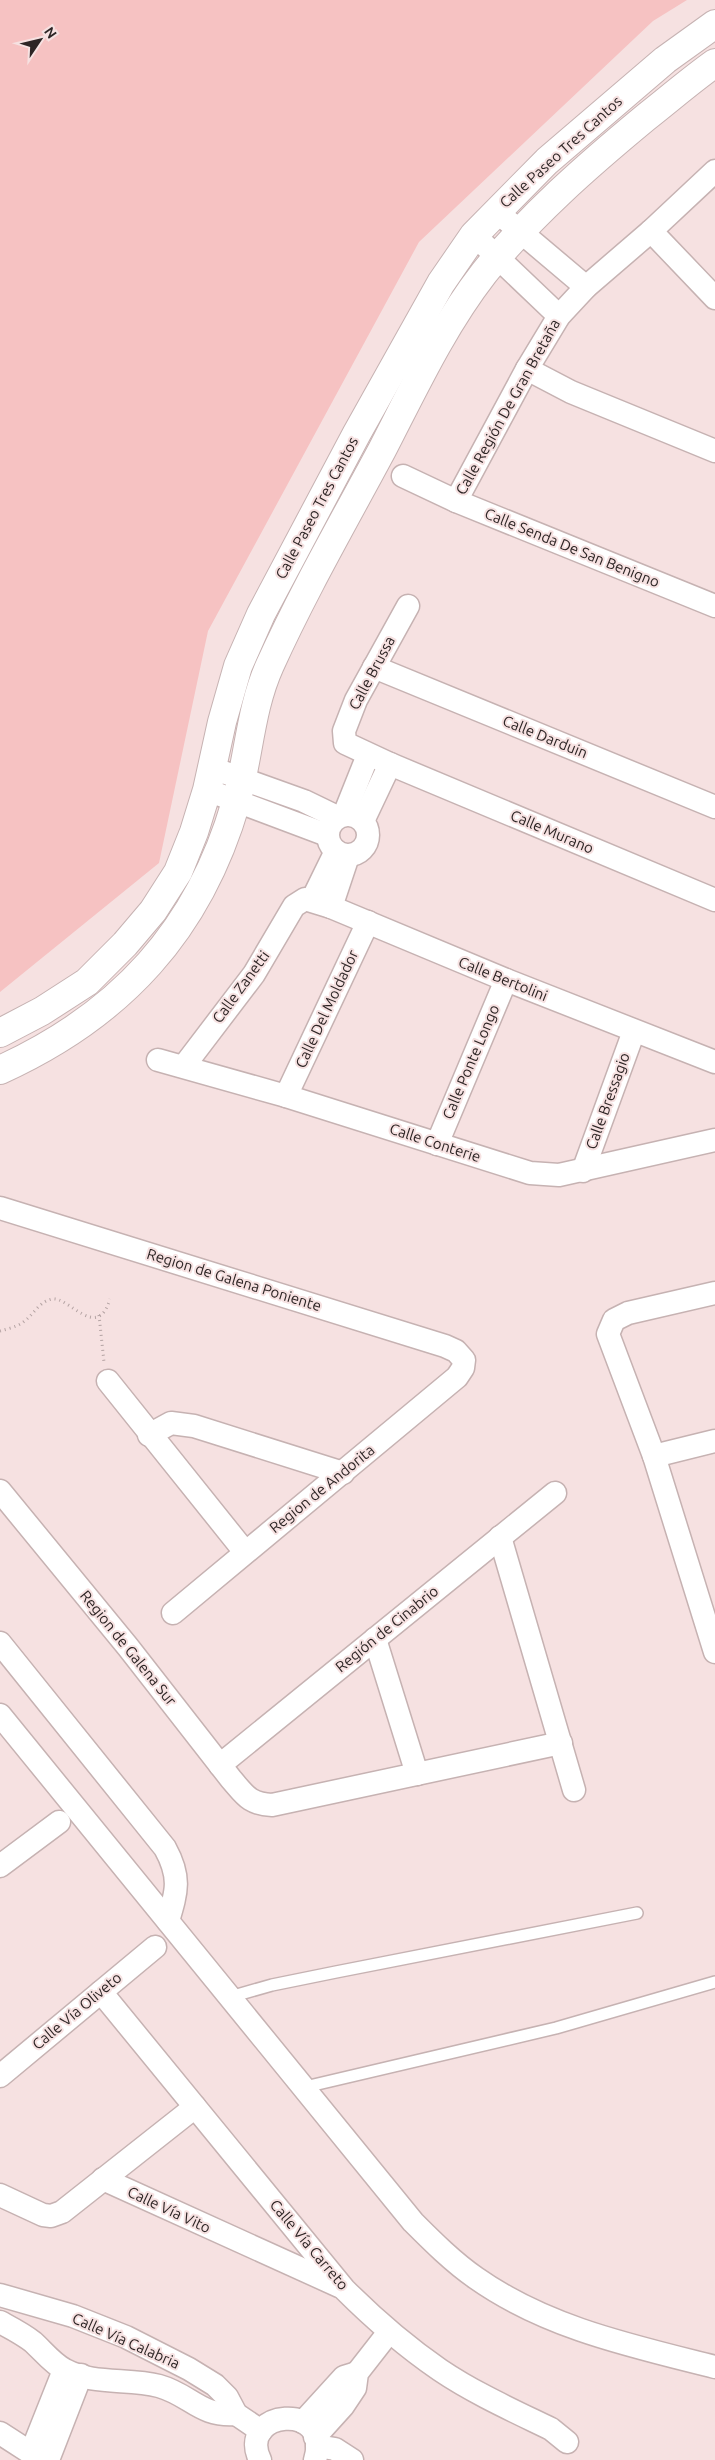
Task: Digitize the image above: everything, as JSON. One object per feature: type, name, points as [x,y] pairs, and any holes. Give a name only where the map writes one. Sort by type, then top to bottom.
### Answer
[{"type":"street","name":"Calle Paseo Tres Cantos","points":[[0,1033],[42,1010],[86,982],[125,944],[152,911],[178,872],[194,832],[210,779],[222,722],[238,666],[261,614],[357,433],[432,300],[474,235],[547,161],[664,60],[715,24]]},
{"type":"street","name":"Calle Paseo Tres Cantos","points":[[0,1070],[61,1039],[102,1010],[139,976],[168,942],[196,900],[220,845],[239,789],[253,718],[268,669],[310,585],[456,312],[519,232],[556,194],[715,62]]},
{"type":"street","name":"Calle Región De Gran Bretaña","points":[[456,501],[527,370],[559,316],[586,287],[651,231],[715,171]]},
{"type":"street","points":[[496,211],[586,287]]},
{"type":"street","points":[[651,231],[715,298]]},
{"type":"street","points":[[474,235],[559,316]]},
{"type":"street","points":[[527,370],[571,392],[715,451]]},
{"type":"street","name":"Calle Senda De San Benigno","points":[[403,476],[456,501],[715,606]]},
{"type":"street","name":"Calle Brussa","points":[[345,743],[344,731],[356,700],[408,606]]},
{"type":"street","name":"Calle Darduin","points":[[374,667],[715,808]]},
{"type":"street","name":"Calle Murano","points":[[345,743],[368,755],[715,900]]},
{"type":"street","points":[[312,904],[343,832],[368,755]]},
{"type":"street","points":[[343,832],[390,764]]},
{"type":"street","points":[[210,779],[343,832]]},
{"type":"street","name":"Calle Bertolini","points":[[312,904],[368,922],[506,980],[715,1062]]},
{"type":"street","name":"Calle Zanetti","points":[[184,1066],[254,974],[312,904]]},
{"type":"street","name":"Calle Del Moldador","points":[[286,1096],[368,922]]},
{"type":"street","name":"Calle Ponte Longo","points":[[437,1144],[506,980]]},
{"type":"street","name":"Calle Bressagio","points":[[583,1171],[634,1031]]},
{"type":"street","name":"Calle Conterie","points":[[158,1060],[286,1096],[530,1173],[559,1175],[583,1171],[715,1140]]},
{"type":"street","name":"Region de Galena Poniente","points":[[0,1208],[445,1346],[456,1351],[464,1360]]},
{"type":"street","points":[[715,1293],[628,1313],[614,1320],[608,1334],[654,1456],[715,1652]]},
{"type":"street","name":"Region de Andorita","points":[[173,1613],[457,1377],[463,1368],[464,1360]]},
{"type":"street","points":[[108,1381],[149,1435],[245,1552]]},
{"type":"street","points":[[149,1435],[171,1423],[194,1426],[343,1473]]},
{"type":"street","points":[[654,1456],[715,1441]]},
{"type":"street","name":"Region de Galena Sur","points":[[0,1491],[128,1647],[220,1765],[246,1796],[256,1804],[272,1805],[417,1774]]},
{"type":"street","name":"Región de Cinabrio","points":[[220,1765],[555,1493]]},
{"type":"street","points":[[500,1537],[574,1790]]},
{"type":"street","points":[[375,1639],[417,1774],[561,1743]]},
{"type":"street","points":[[0,1643],[165,1848],[177,1876],[176,1893],[168,1921]]},
{"type":"street","points":[[0,1715],[305,2087],[413,2222],[441,2250],[475,2278],[504,2296],[564,2324],[608,2339],[715,2366]]},
{"type":"street","points":[[0,1866],[59,1822]]},
{"type":"street","name":"Calle Vía Oliveto","points":[[0,2076],[155,1947]]},
{"type":"street","name":"Calle Vía Carreto","points":[[101,1992],[344,2289],[389,2332],[441,2370],[551,2429],[567,2442]]},
{"type":"street","points":[[0,2196],[43,2215],[51,2216],[62,2212],[195,2107]]},
{"type":"street","name":"Calle Vía Vito","points":[[103,2180],[344,2289]]},
{"type":"street","name":"Calle Vía Calabria","points":[[0,2295],[72,2316],[126,2337],[215,2385],[226,2397],[236,2414],[262,2431]]},
{"type":"street","points":[[0,2322],[30,2340],[73,2373],[42,2458],[0,2433]]},
{"type":"street","points":[[312,2441],[344,2377],[357,2373],[389,2332]]},
{"type":"street","points":[[178,2394],[189,2370]]},
{"type":"street","name":"Calle Vía Calabria","points":[[73,2373],[100,2379],[160,2386],[178,2394],[210,2413],[236,2414]]},
{"type":"street","points":[[260,2460],[257,2446],[262,2431],[268,2424],[281,2418],[289,2417],[312,2441],[335,2449],[352,2460]]},
{"type":"lane","points":[[230,1997],[272,1985],[637,1913]]},
{"type":"lane","points":[[305,2087],[556,2028],[715,1982]]},
{"type":"path","points":[[0,1331],[22,1323],[38,1306],[51,1299],[61,1300],[82,1316],[99,1315],[107,1308],[110,1299]]},
{"type":"path","points":[[99,1315],[108,1381]]},
{"type":"shaded area","points":[[0,0],[687,0],[653,21],[419,242],[208,631],[159,863],[0,992]]}]
